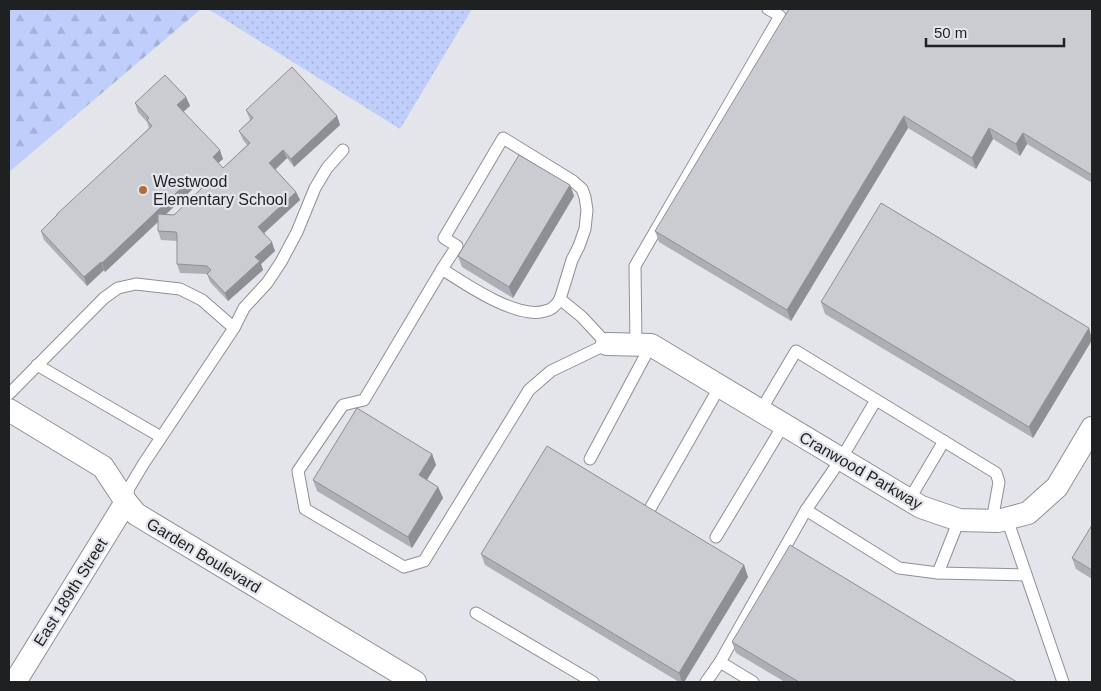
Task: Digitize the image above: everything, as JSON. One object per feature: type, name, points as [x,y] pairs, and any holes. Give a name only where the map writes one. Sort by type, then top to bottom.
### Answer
[{"type":"street","points":[[607,344],[644,345]]},
{"type":"street","name":"Cranwood Parkway","points":[[644,345],[720,386],[921,507],[959,520],[999,520],[1028,513],[1056,487],[1089,442]]},
{"type":"street","name":"Garden Boulevard","points":[[9,410],[103,467],[136,514],[415,682]]},
{"type":"street","name":"East 189th Street","points":[[15,682],[126,502]]},
{"type":"lane","points":[[590,459],[644,345],[635,266],[780,16],[768,9]]},
{"type":"lane","points":[[442,269],[477,291],[505,305],[525,312],[545,312],[556,305],[560,299],[572,260],[585,229],[587,210],[582,189],[573,181],[503,138],[444,238],[457,246],[442,269],[364,400],[343,405],[298,471],[305,509],[404,567],[424,561],[529,390],[551,371],[607,344],[582,317],[560,299]]},
{"type":"lane","points":[[126,502],[129,488],[234,328],[244,308],[281,262],[297,232],[315,188],[327,168],[343,150]]},
{"type":"lane","points":[[9,394],[104,298],[118,288],[136,284],[180,289],[202,300],[234,328]]},
{"type":"lane","points":[[761,410],[796,351],[996,473],[999,482],[999,520],[1026,575],[1063,682]]},
{"type":"lane","points":[[37,365],[161,437]]},
{"type":"lane","points":[[651,507],[720,386]]},
{"type":"lane","points":[[706,682],[720,662],[806,510],[841,459],[876,400]]},
{"type":"lane","points":[[716,537],[784,424]]},
{"type":"lane","points":[[909,500],[944,442]]},
{"type":"lane","points":[[806,510],[899,568],[938,573],[1026,575]]},
{"type":"lane","points":[[938,573],[959,520]]},
{"type":"lane","points":[[476,613],[593,682]]},
{"type":"lane","points":[[720,662],[753,682]]},
{"type":"green space","points":[[9,9],[201,9],[9,172]]},
{"type":"green space","points":[[208,9],[472,9],[400,129]]},
{"type":"building","points":[[789,9],[1092,9],[1092,175],[1023,133],[1016,144],[989,128],[972,158],[904,116],[787,310],[655,231]]},
{"type":"building","name":"Westwood Elementary School","points":[[292,67],[337,116],[291,159],[283,150],[269,163],[296,192],[258,227],[272,242],[255,257],[260,261],[225,293],[207,274],[211,270],[207,266],[177,264],[176,232],[158,231],[158,214],[174,215],[204,186],[194,176],[102,263],[84,277],[41,231],[152,126],[147,120],[149,118],[135,103],[165,75],[186,97],[177,105],[220,150],[213,157],[223,168],[250,143],[239,131],[253,118],[246,110]]},
{"type":"building","points":[[519,155],[570,185],[509,287],[458,256]]},
{"type":"building","points":[[881,203],[1089,328],[1029,427],[821,302]]},
{"type":"building","points":[[357,408],[432,454],[419,475],[438,487],[408,537],[313,480]]},
{"type":"building","points":[[547,446],[744,565],[679,673],[481,554]]},
{"type":"building","points":[[1092,525],[1092,570],[1072,558]]},
{"type":"building","points":[[790,545],[1017,682],[799,682],[732,642]]},
{"type":"place","name":"Westwood Elementary School","points":[[143,190]]}]
